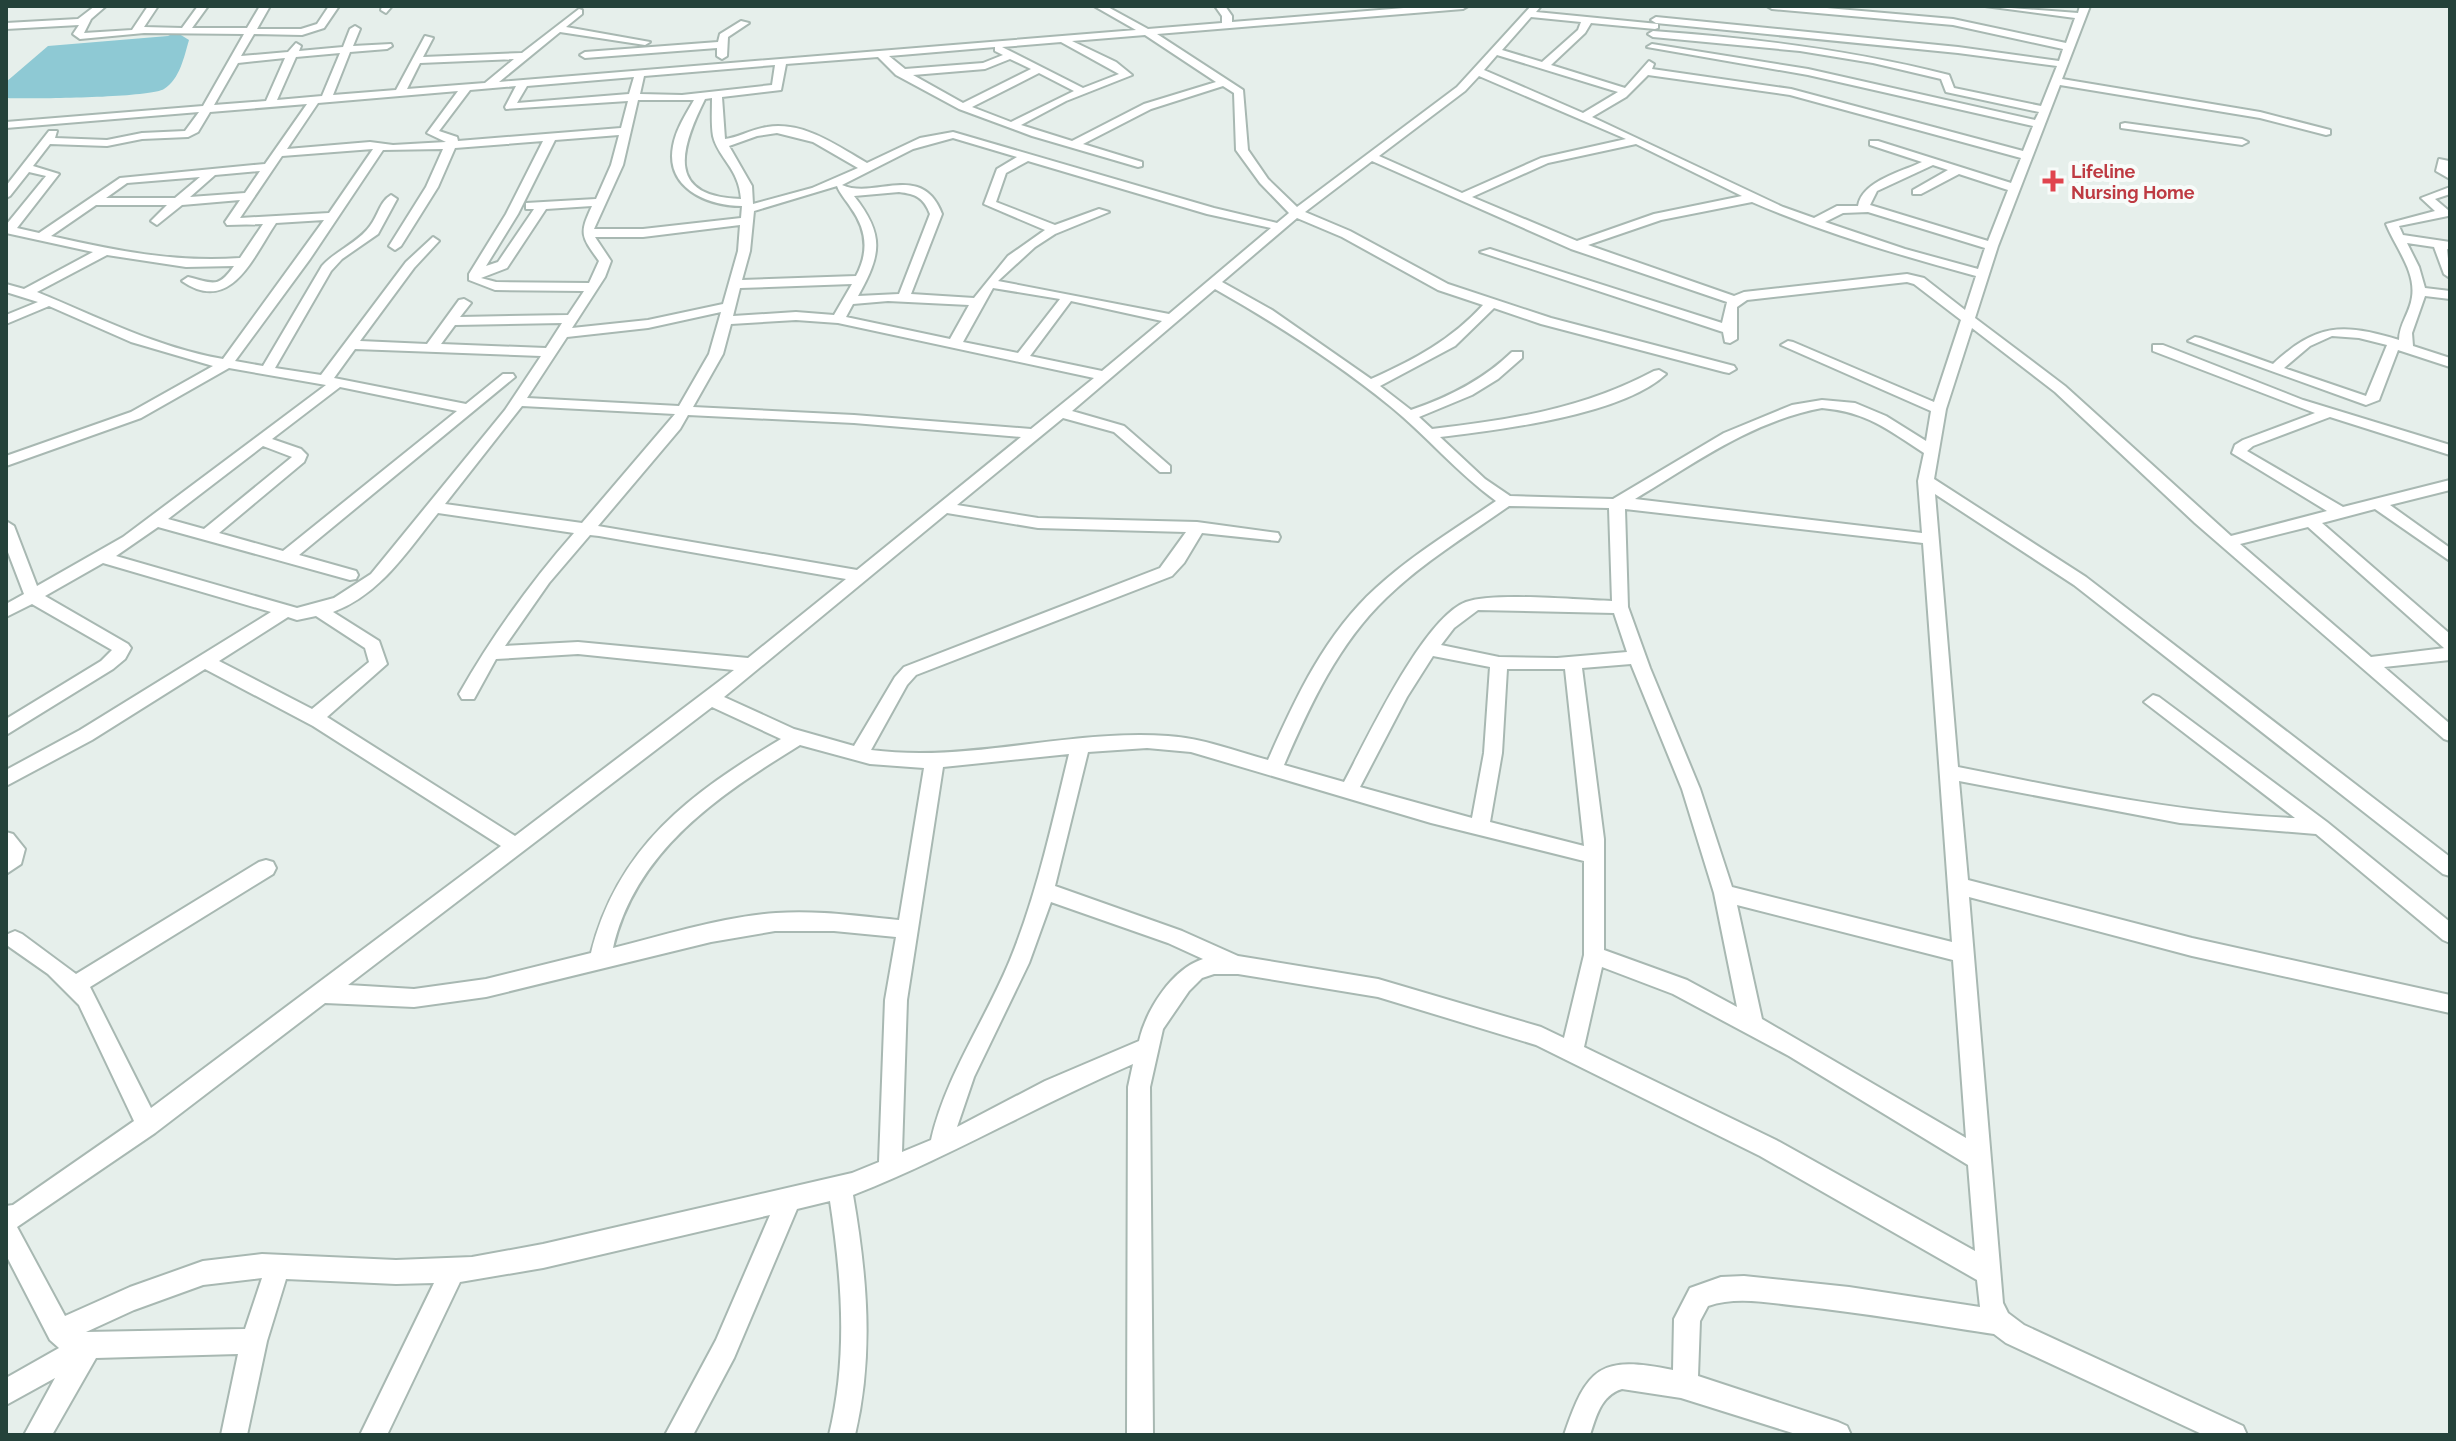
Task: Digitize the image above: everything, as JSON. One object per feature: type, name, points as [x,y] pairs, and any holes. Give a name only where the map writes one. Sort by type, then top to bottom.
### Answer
[{"type":"street","points":[[102,6],[87,20],[78,34],[80,36],[185,30],[302,32],[321,26],[334,6]]},
{"type":"street","points":[[140,32],[137,27],[153,6]]},
{"type":"street","points":[[185,30],[203,6]]},
{"type":"street","points":[[47,141],[107,143],[142,136],[179,137],[194,130],[265,6]]},
{"type":"street","points":[[1099,6],[1147,32],[1239,92],[1242,150],[1264,181],[1296,213],[1346,234],[1443,287],[1546,321],[1729,369]]},
{"type":"street","points":[[1220,6],[1227,16],[1227,27]]},
{"type":"street","points":[[523,83],[510,107],[634,97],[684,83],[722,66],[1227,27],[1392,8],[1463,6]]},
{"type":"street","points":[[1585,116],[1625,91],[1647,72],[1660,6]]},
{"type":"street","points":[[1771,31],[1769,6],[1953,22],[2125,92],[2260,115],[2326,132]]},
{"type":"street","points":[[1990,6],[2083,11],[1992,246],[1939,409],[1926,481],[1991,1303],[1999,1322]]},
{"type":"street","points":[[254,1341],[89,1345],[70,1340],[59,1331],[9,1222],[147,1125],[711,698],[1105,376],[1296,213],[1461,89],[1532,10],[1883,61],[1945,77],[1950,90],[2042,117]]},
{"type":"street","points":[[487,86],[579,12]]},
{"type":"street","points":[[6,26],[87,20]]},
{"type":"street","points":[[1546,64],[1582,31],[1587,20]]},
{"type":"street","points":[[722,66],[724,34],[744,23]]},
{"type":"street","points":[[1655,27],[1771,31],[2062,64]]},
{"type":"street","points":[[333,216],[231,222],[320,99],[355,29]]},
{"type":"street","points":[[558,29],[645,42]]},
{"type":"street","points":[[270,103],[302,32]]},
{"type":"street","points":[[574,79],[585,55],[604,36]]},
{"type":"street","points":[[400,92],[428,38]]},
{"type":"street","points":[[1044,52],[1070,40]]},
{"type":"street","points":[[1015,124],[1082,91],[1127,74],[1070,40]]},
{"type":"street","points":[[995,44],[1008,56],[1082,91]]},
{"type":"street","points":[[585,55],[722,45]]},
{"type":"street","points":[[233,60],[387,46]]},
{"type":"street","points":[[1652,47],[1793,69],[2042,117]]},
{"type":"street","points":[[1496,51],[1625,91]]},
{"type":"street","points":[[879,53],[926,91],[963,107],[1138,164]]},
{"type":"street","points":[[6,125],[400,92],[524,56]]},
{"type":"street","points":[[900,73],[985,66],[1008,56]]},
{"type":"street","points":[[1021,62],[1032,57]]},
{"type":"street","points":[[417,60],[487,86],[640,73],[684,83],[701,96],[777,88],[781,62]]},
{"type":"street","points":[[963,107],[1038,70]]},
{"type":"street","points":[[1477,71],[1585,116],[1752,198],[1813,223],[1983,274]]},
{"type":"street","points":[[1647,72],[1791,92],[2027,156]]},
{"type":"street","points":[[102,557],[297,614],[321,612],[350,600],[377,578],[518,402],[593,287],[605,261],[589,233],[599,202],[617,165],[640,73]]},
{"type":"street","points":[[395,246],[432,187],[451,145],[452,137],[433,136],[432,133],[463,76]]},
{"type":"street","points":[[1075,144],[1119,117],[1146,105],[1225,83]]},
{"type":"street","points":[[2125,92],[2125,107]]},
{"type":"street","points":[[468,694],[491,653],[543,579],[675,426],[716,354],[736,284],[748,211],[739,169],[723,145],[717,126],[717,95]]},
{"type":"street","points":[[701,96],[678,147],[683,178],[699,195],[748,211]]},
{"type":"street","points":[[2201,124],[2125,113],[2125,131],[2242,142]]},
{"type":"street","points":[[6,194],[63,120]]},
{"type":"street","points":[[723,145],[761,132],[784,129],[829,147],[867,168]]},
{"type":"street","points":[[279,153],[451,145],[626,131]]},
{"type":"street","points":[[842,188],[867,168],[949,135],[1211,211],[1280,227]]},
{"type":"street","points":[[551,137],[515,207],[475,274],[475,280],[482,285],[495,286],[593,287]]},
{"type":"street","points":[[1461,198],[1545,160],[1637,140]]},
{"type":"street","points":[[1874,143],[2015,188]]},
{"type":"street","points":[[6,461],[136,415],[226,364],[380,146]]},
{"type":"street","points":[[1028,156],[1001,171],[990,204],[1054,229]]},
{"type":"street","points":[[1371,157],[1575,246],[1734,300],[1915,278],[2060,389],[2228,542],[2450,734]]},
{"type":"street","points":[[1813,223],[1841,209],[1861,211],[1865,207],[1865,198],[1873,189],[1933,161]]},
{"type":"street","points":[[2443,161],[2442,171],[2450,176]]},
{"type":"street","points":[[41,237],[124,180],[270,167]]},
{"type":"street","points":[[26,168],[53,174],[10,233],[196,265],[245,261]]},
{"type":"street","points":[[1917,192],[1959,169]]},
{"type":"street","points":[[157,221],[213,171]]},
{"type":"street","points":[[838,319],[871,262],[869,231],[842,188]]},
{"type":"street","points":[[589,233],[643,233],[842,188],[915,189],[928,195],[935,205],[936,214],[904,297]]},
{"type":"street","points":[[2402,346],[2404,330],[2416,308],[2419,291],[2392,227],[2394,222],[2446,216],[2427,198],[2450,190]]},
{"type":"street","points":[[92,201],[178,202],[248,196]]},
{"type":"street","points":[[1575,246],[1629,225],[1688,209],[1752,198]]},
{"type":"street","points":[[267,370],[326,269],[338,256],[374,231],[391,199]]},
{"type":"street","points":[[515,207],[599,202]]},
{"type":"street","points":[[475,274],[503,265],[542,206]]},
{"type":"street","points":[[1865,207],[1992,246]]},
{"type":"street","points":[[955,343],[977,302],[1002,267],[1033,240],[1054,229],[1103,212]]},
{"type":"street","points":[[188,281],[222,287],[234,278],[271,221]]},
{"type":"street","points":[[2398,238],[2445,245],[2450,274]]},
{"type":"street","points":[[6,611],[102,557],[156,521],[262,441],[331,381],[351,345],[410,265],[433,241]]},
{"type":"street","points":[[26,293],[107,250]]},
{"type":"street","points":[[1486,252],[1730,334],[1730,305],[1734,300]]},
{"type":"street","points":[[736,284],[861,280]]},
{"type":"street","points":[[1214,283],[1267,313],[1370,385],[1506,501]]},
{"type":"street","points":[[990,284],[1172,319]]},
{"type":"street","points":[[6,288],[26,293],[147,343],[226,364],[331,381],[468,409]]},
{"type":"street","points":[[2419,291],[2450,295]]},
{"type":"street","points":[[848,301],[904,297],[977,302]]},
{"type":"street","points":[[1022,357],[1068,297]]},
{"type":"street","points":[[6,320],[48,302]]},
{"type":"street","points":[[430,349],[464,303]]},
{"type":"street","points":[[1370,385],[1442,352],[1459,339],[1492,303]]},
{"type":"street","points":[[564,333],[728,313],[838,319],[1105,376]]},
{"type":"street","points":[[451,321],[574,319]]},
{"type":"street","points":[[2275,369],[2304,343],[2332,331],[2358,331],[2450,363]]},
{"type":"street","points":[[2195,341],[2370,401],[2393,345],[2402,346]]},
{"type":"street","points":[[351,345],[551,352]]},
{"type":"street","points":[[1788,345],[1939,409]]},
{"type":"street","points":[[2158,348],[2328,413],[2450,450]]},
{"type":"street","points":[[1409,416],[1477,389],[1517,355]]},
{"type":"street","points":[[1429,434],[1545,419],[1592,407],[1630,391],[1659,374]]},
{"type":"street","points":[[285,558],[508,377]]},
{"type":"street","points":[[518,402],[854,419],[1035,434]]},
{"type":"street","points":[[1617,503],[1758,421],[1821,404],[1853,407],[1930,450]]},
{"type":"street","points":[[1060,413],[1103,421],[1121,429],[1165,469]]},
{"type":"street","points":[[2328,413],[2248,443],[2240,448],[2239,453],[2343,514]]},
{"type":"street","points":[[206,536],[299,459],[300,455],[296,452],[262,441]]},
{"type":"street","points":[[1926,481],[2080,581],[2450,868]]},
{"type":"street","points":[[2228,542],[2450,485]]},
{"type":"street","points":[[2430,490],[2450,497]]},
{"type":"street","points":[[1273,770],[1304,699],[1338,643],[1366,608],[1404,575],[1506,501],[1617,503],[1930,539]]},
{"type":"street","points":[[1617,503],[1616,555],[1620,607],[1691,789],[1724,893],[1752,1025]]},
{"type":"street","points":[[2380,505],[2450,556]]},
{"type":"street","points":[[432,507],[587,529],[860,576]]},
{"type":"street","points":[[944,508],[1038,523],[1197,527],[1272,537]]},
{"type":"street","points":[[156,521],[350,575]]},
{"type":"street","points":[[2312,522],[2450,644]]},
{"type":"street","points":[[6,526],[33,597],[122,648],[107,665],[6,728]]},
{"type":"street","points":[[859,754],[895,689],[910,671],[982,640],[1166,572],[1178,559],[1197,527]]},
{"type":"street","points":[[1349,791],[1429,649],[1463,610],[1474,605],[1620,607]]},
{"type":"street","points":[[6,779],[86,735],[286,611]]},
{"type":"street","points":[[314,718],[378,664],[373,645],[321,612]]},
{"type":"street","points":[[491,653],[578,648],[751,665]]},
{"type":"street","points":[[1429,649],[1499,663],[1573,663],[1638,657]]},
{"type":"street","points":[[2369,663],[2450,654]]},
{"type":"street","points":[[206,662],[314,718],[516,846]]},
{"type":"street","points":[[1480,827],[1493,753],[1499,663]]},
{"type":"street","points":[[1572,1051],[1594,955],[1594,856],[1573,663]]},
{"type":"street","points":[[711,698],[738,714],[859,754],[935,760],[1116,741],[1163,741],[1191,745],[1594,856]]},
{"type":"street","points":[[2153,702],[2320,827],[2450,934]]},
{"type":"street","points":[[599,962],[617,903],[641,863],[674,825],[721,785],[800,736]]},
{"type":"street","points":[[941,1147],[945,1120],[956,1089],[1016,972],[1045,891],[1080,745]]},
{"type":"street","points":[[890,1168],[896,1000],[935,760]]},
{"type":"street","points":[[1949,772],[2078,799],[2221,821],[2320,827]]},
{"type":"street","points":[[6,840],[15,849],[14,858],[6,866]]},
{"type":"street","points":[[74,986],[266,868]]},
{"type":"street","points":[[1958,886],[2192,947],[2450,1004]]},
{"type":"street","points":[[1045,891],[1175,937],[1238,965]]},
{"type":"street","points":[[1724,893],[1963,954]]},
{"type":"street","points":[[321,993],[414,998],[486,988],[711,933],[775,922],[834,922],[907,929]]},
{"type":"street","points":[[15,940],[55,968],[87,998],[147,1125]]},
{"type":"street","points":[[1594,955],[1680,987],[1752,1025],[1980,1159]]},
{"type":"street","points":[[1140,1435],[1139,1087],[1153,1026],[1182,984],[1195,971],[1214,965],[1238,965],[1378,988],[1541,1037],[1768,1148],[1989,1273]]},
{"type":"street","points":[[59,1331],[164,1286],[203,1273],[233,1268],[278,1267],[396,1272],[453,1270],[543,1256],[840,1187],[941,1147],[1053,1088],[1148,1047]]},
{"type":"street","points":[[840,1187],[849,1241],[855,1337],[847,1419],[842,1435]]},
{"type":"street","points":[[678,1435],[697,1405],[732,1335],[789,1199]]},
{"type":"street","points":[[234,1435],[254,1341],[278,1267]]},
{"type":"street","points":[[373,1435],[453,1270]]},
{"type":"street","points":[[1685,1385],[1687,1319],[1699,1297],[1721,1289],[1849,1299],[1999,1322],[2015,1334],[2234,1435]]},
{"type":"street","points":[[6,1392],[89,1345]]},
{"type":"street","points":[[37,1435],[89,1345]]},
{"type":"street","points":[[1577,1435],[1593,1395],[1606,1381],[1630,1375],[1685,1385],[1838,1435]]},
{"type":"water","points":[[176,32],[189,40],[178,74],[164,89],[113,96],[6,98],[6,82],[48,46],[168,36]]},
{"type":"place","name":"Lifeline Nursing Home","points":[[2053,181]]}]
